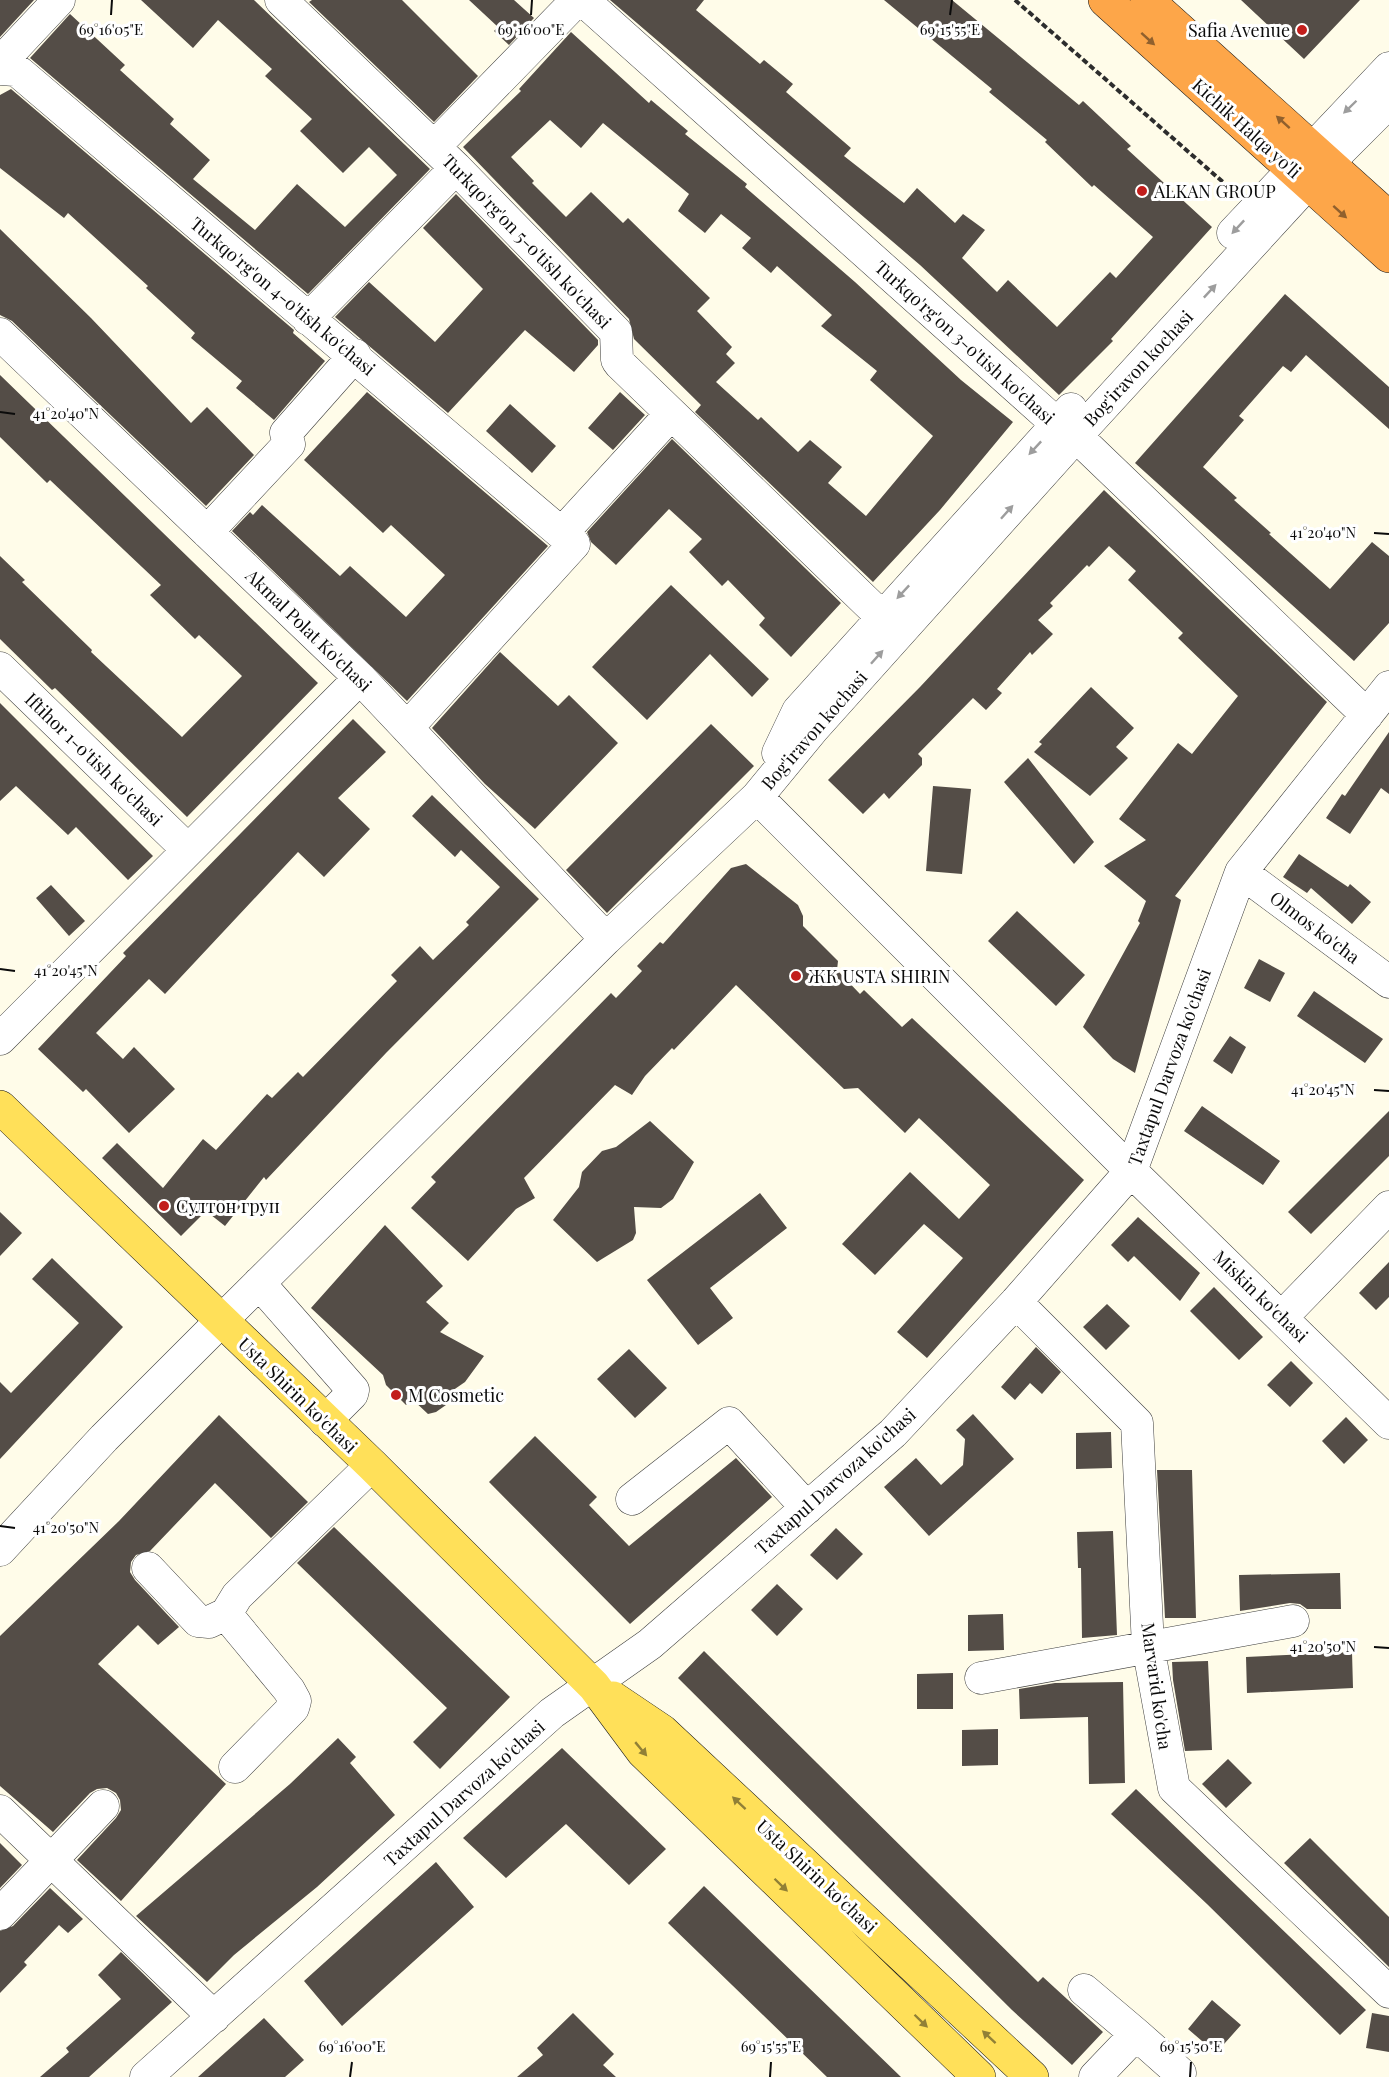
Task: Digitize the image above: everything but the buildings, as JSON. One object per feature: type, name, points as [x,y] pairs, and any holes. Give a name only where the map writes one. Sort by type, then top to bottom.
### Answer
[{"type":"highway","name":"Kichik Halqa yo'li","points":[[1105,0],[1310,166],[1389,218]]},
{"type":"highway","name":"Kichik Halqa yo'li","points":[[1147,0],[1310,166],[1389,256]]},
{"type":"main road","name":"Usta Shirin ko'chasi","points":[[4,1119],[221,1321],[372,1466],[594,1686],[643,1752],[979,2077]]},
{"type":"main road","name":"Usta Shirin ko'chasi","points":[[594,1686],[662,1731],[1032,2077]]},
{"type":"street","points":[[0,63],[59,0]]},
{"type":"street","name":"Turkqo'rg'on 5-o'tish ko'chasi","points":[[281,0],[445,157],[616,332],[617,360],[881,616]]},
{"type":"street","points":[[308,319],[577,0]]},
{"type":"street","name":"Turkqo'rg'on 3-o'tish ko'chasi","points":[[583,0],[1067,430],[1367,715]]},
{"type":"street","points":[[1310,166],[1389,68]]},
{"type":"street","name":"Turkqo'rg'on 4-o'tish ko'chasi","points":[[0,69],[15,70],[20,74],[308,319],[355,355],[568,539]]},
{"type":"street","points":[[1310,166],[1389,102]]},
{"type":"street","name":"Bog'iravon kochasi","points":[[757,797],[1067,430],[1310,166]]},
{"type":"street","name":"Akmal Polat Ko'chasi","points":[[0,334],[360,678],[606,939]]},
{"type":"street","points":[[207,532],[289,444],[286,433],[355,355]]},
{"type":"street","points":[[407,728],[671,414]]},
{"type":"street","name":"Bog'iravon kochasi","points":[[757,797],[798,711],[881,616],[1067,430]]},
{"type":"street","name":"Iftihor 1-o'tish ko'chasi","points":[[0,668],[188,850]]},
{"type":"street","points":[[0,1039],[360,678]]},
{"type":"street","name":"Taxtapul Darvoza ko'chasi","points":[[146,2077],[552,1713],[594,1686],[650,1644],[893,1433],[1016,1302],[1131,1171],[1241,872],[1389,687]]},
{"type":"street","points":[[0,1550],[104,1438],[221,1321],[606,939],[757,797]]},
{"type":"street","name":"Miskin ko'chasi","points":[[757,797],[1131,1171],[1283,1316],[1389,1423]]},
{"type":"street","name":"Olmos ko'cha","points":[[1241,872],[1389,982]]},
{"type":"street","points":[[1283,1316],[1389,1207]]},
{"type":"street","points":[[260,1283],[353,1390],[352,1394],[325,1421]]},
{"type":"street","name":"Marvarid ko'cha","points":[[1016,1302],[1137,1423],[1148,1646],[1174,1788],[1389,1992]]},
{"type":"street","points":[[632,1499],[729,1422],[807,1508]]},
{"type":"street","points":[[148,1568],[198,1621],[209,1622],[226,1614],[237,1596],[372,1466]]},
{"type":"street","points":[[226,1614],[290,1690],[295,1701],[293,1708],[235,1767]]},
{"type":"street","points":[[981,1678],[1293,1621]]},
{"type":"street","points":[[0,1914],[103,1806]]},
{"type":"street","points":[[0,1811],[214,2017]]},
{"type":"street","points":[[1084,1990],[1180,2073]]},
{"type":"street","points":[[1095,2077],[1136,2034]]},
{"type":"path","points":[[1015,0],[1232,190]]},
{"type":"place","name":"Safia Avenue","points":[[1302,30]]},
{"type":"place","name":"ALKAN GROUP","points":[[1142,191]]},
{"type":"place","name":"ЖК USTA SHIRIN","points":[[796,976]]},
{"type":"place","name":"Султон груп","points":[[164,1206]]},
{"type":"place","name":"M Cosmetic","points":[[396,1395]]}]
